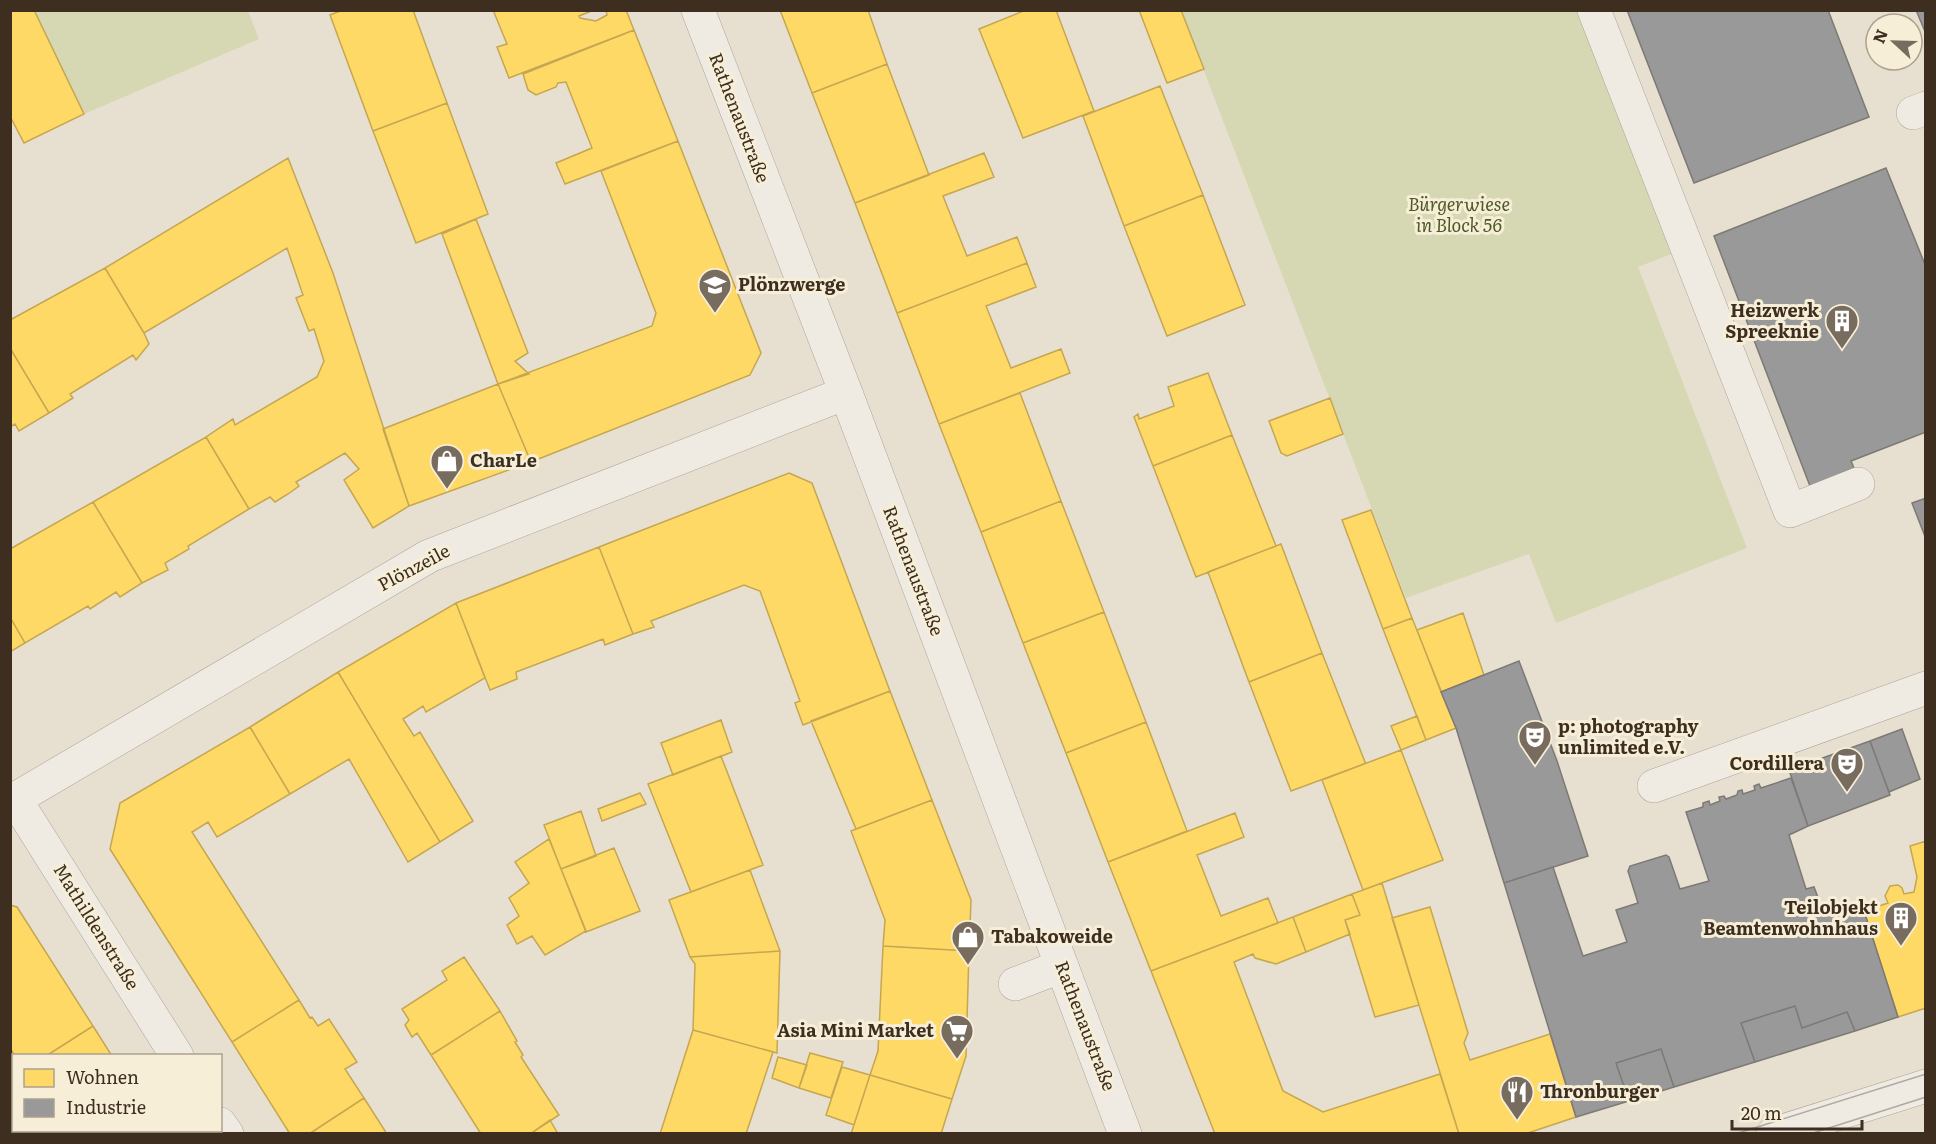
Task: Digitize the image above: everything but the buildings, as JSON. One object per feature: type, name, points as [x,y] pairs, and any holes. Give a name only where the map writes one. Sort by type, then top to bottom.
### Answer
[{"type":"street","name":"Rathenaustraße","points":[[698,10],[846,393],[1125,1134]]},
{"type":"street","points":[[1594,10],[1790,511],[1858,484]]},
{"type":"street","name":"Plönzeile","points":[[13,801],[429,556],[846,393]]},
{"type":"street","points":[[1654,786],[1926,688]]},
{"type":"street","name":"Mathildenstraße","points":[[13,801],[176,1054]]},
{"type":"street","points":[[1015,984],[1062,966]]},
{"type":"street","points":[[1773,1134],[1926,1086]]},
{"type":"green space","points":[[34,11],[248,11],[259,39],[84,114]]},
{"type":"green space","name":"Bürgerwiese in Block 56","points":[[1181,11],[1578,11],[1674,253],[1638,267],[1747,548],[1556,623],[1529,554],[1406,598]]},
{"type":"tram line","points":[[1735,1134],[1926,1074]]},
{"type":"tram line","points":[[1810,1134],[1926,1097]]},
{"type":"place","name":"Plönzwerge","points":[[715,314]]},
{"type":"place","name":"Heizwerk Spreeknie","points":[[1842,350]]},
{"type":"place","name":"CharLe","points":[[447,490]]},
{"type":"place","name":"p: photography unlimited e.V.","points":[[1535,766]]},
{"type":"place","name":"Cordillera","points":[[1847,793]]},
{"type":"place","name":"Teilobjekt Beamtenwohnhaus","points":[[1901,947]]},
{"type":"place","name":"Tabakoweide","points":[[968,966]]},
{"type":"place","name":"Asia Mini Market","points":[[957,1060]]},
{"type":"place","name":"Thronburger","points":[[1517,1121]]}]
